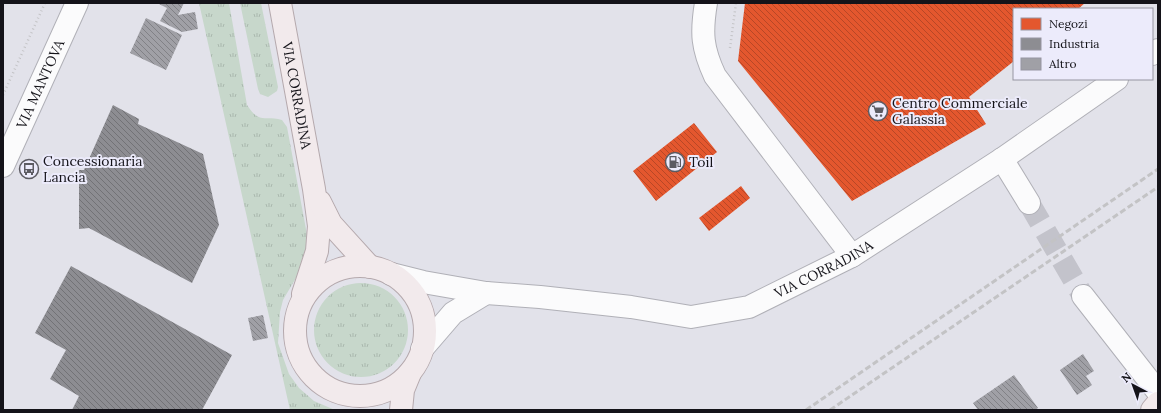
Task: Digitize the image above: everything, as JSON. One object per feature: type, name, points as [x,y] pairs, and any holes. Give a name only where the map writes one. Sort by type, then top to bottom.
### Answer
[{"type":"main road","name":"VIA CORRADINA","points":[[280,3],[314,188],[319,226],[317,251],[298,310]]},
{"type":"main road","name":"VIA CORRADINA","points":[[314,188],[331,224],[370,266]]},
{"type":"main road","points":[[401,410],[403,390],[422,349],[425,327],[420,306],[408,287],[391,274],[370,266],[352,266],[334,270],[314,284],[306,293],[298,310],[294,332],[298,353],[310,372],[326,387],[347,394],[364,395],[381,392],[397,384],[410,373]]},
{"type":"main road","points":[[347,394],[366,410]]},
{"type":"main road","points":[[1152,410],[1158,403]]},
{"type":"street","name":"VIA MANTOVA","points":[[3,166],[78,3]]},
{"type":"street","points":[[706,3],[703,38],[706,56],[715,76],[852,256]]},
{"type":"street","name":"VIA CORRADINA","points":[[391,274],[423,282],[486,293],[616,306],[692,317],[749,307],[852,256],[1002,159],[1116,80]]},
{"type":"street","points":[[1002,159],[1028,203]]},
{"type":"street","points":[[422,349],[453,313],[486,293]]},
{"type":"street","points":[[1083,296],[1158,392]]},
{"type":"path","points":[[3,95],[45,3]]},
{"type":"path","points":[[730,53],[736,3]]},
{"type":"green space","points":[[199,3],[229,3],[247,105],[259,117],[282,120],[287,127],[308,240],[303,266],[283,300],[280,312],[278,343],[289,374],[299,388],[314,401],[335,410],[290,410]]},
{"type":"green space","points":[[240,3],[261,3],[278,87],[277,91],[268,97],[260,94],[258,89]]},
{"type":"green space","points":[[361,283],[379,287],[394,297],[404,312],[408,330],[404,348],[394,363],[379,373],[361,377],[343,373],[328,363],[318,348],[314,330],[318,312],[328,297],[343,287]]},
{"type":"building: Negozi","name":"Centro Commerciale Galassia","points":[[745,3],[1085,3],[1079,8],[1013,8],[1013,62],[969,97],[986,124],[852,201],[738,61]]},
{"type":"building: Negozi","name":"Toil","points":[[694,123],[717,152],[656,201],[633,171]]},
{"type":"building: Negozi","points":[[741,186],[750,198],[709,231],[699,218]]},
{"type":"building: Industria","points":[[113,105],[139,119],[138,124],[203,154],[219,225],[192,283],[89,228],[79,229],[79,170],[84,170]]},
{"type":"building: Industria","points":[[71,266],[232,355],[202,410],[72,410],[79,396],[50,379],[66,350],[35,333]]},
{"type":"building: Altro","points":[[157,3],[184,3],[178,15],[195,12],[198,29],[182,32],[160,21],[167,8]]},
{"type":"building: Altro","points":[[146,18],[182,35],[166,70],[130,53]]},
{"type":"building: Altro","points":[[263,315],[268,338],[253,341],[248,318]]},
{"type":"building: Altro","points":[[1083,354],[1094,371],[1086,376],[1092,385],[1077,395],[1060,370]]},
{"type":"building: Altro","points":[[1014,375],[1038,408],[1035,410],[978,410],[973,403]]},
{"type":"tunnel","points":[[1029,203],[1083,296]]},
{"type":"railway","points":[[806,410],[1158,169]]},
{"type":"railway","points":[[830,410],[1158,187]]},
{"type":"place","name":"Centro Commerciale Galassia","points":[[878,111]]},
{"type":"place","name":"Toil","points":[[675,162]]},
{"type":"place","name":"Concessionaria Lancia","points":[[29,169]]}]
